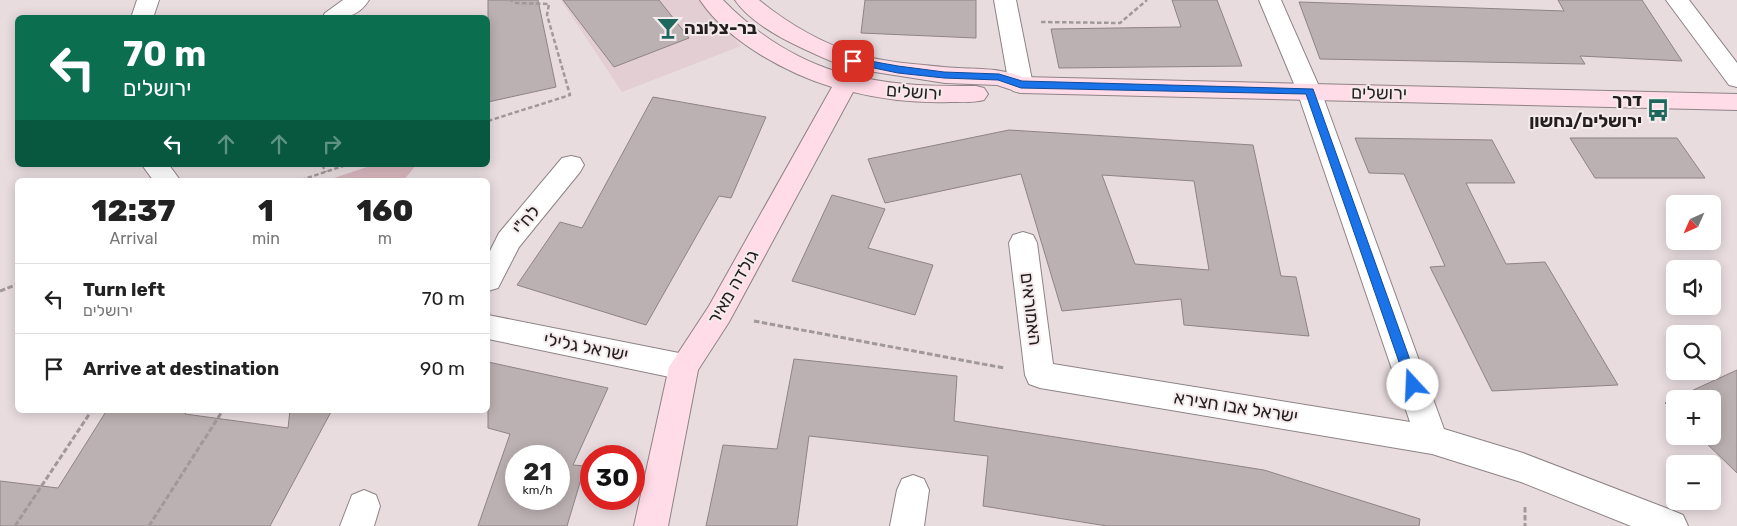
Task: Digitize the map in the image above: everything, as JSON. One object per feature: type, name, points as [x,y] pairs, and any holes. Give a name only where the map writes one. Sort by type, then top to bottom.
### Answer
[{"type":"street","points":[[143,15],[148,0]]},
{"type":"street","points":[[337,15],[358,0]]},
{"type":"street","name":"ירושלים","points":[[711,0],[749,35],[776,52],[820,75],[850,71]]},
{"type":"street","name":"ירושלים","points":[[746,0],[768,19],[816,46],[877,89],[943,94],[997,95],[1021,85],[1737,102]]},
{"type":"street","points":[[1270,0],[1309,91],[1432,440]]},
{"type":"street","points":[[1677,0],[1737,79]]},
{"type":"street","points":[[1006,11],[1021,85]]},
{"type":"street","name":"גולדה מאיר","points":[[651,526],[684,367],[720,314],[850,71]]},
{"type":"street","name":"לח\"י","points":[[490,276],[509,240],[572,165]]},
{"type":"street","points":[[157,167],[165,178]]},
{"type":"street","name":"האמוראים","points":[[1022,243],[1040,375]]},
{"type":"street","name":"ישראל גלילי","points":[[490,327],[684,367]]},
{"type":"street","name":"ישראל אבו חצירא","points":[[1040,375],[1432,440],[1524,468],[1672,526]]},
{"type":"street","points":[[907,526],[913,490]]},
{"type":"path","points":[[490,120],[570,95],[547,15],[549,4],[516,3],[510,0]]},
{"type":"path","points":[[1006,11],[1120,23],[1147,0]]},
{"type":"path","points":[[323,167],[326,172]]},
{"type":"path","points":[[307,178],[340,167]]},
{"type":"path","points":[[0,291],[15,285]]},
{"type":"path","points":[[720,314],[1040,375]]},
{"type":"path","points":[[16,526],[90,413]]},
{"type":"path","points":[[149,526],[221,413]]},
{"type":"shaded area","points":[[561,0],[703,0],[741,46],[622,92]]},
{"type":"shaded area","points":[[367,167],[414,167],[406,178],[334,178]]},
{"type":"building","points":[[488,0],[538,0],[556,87],[490,102],[490,15],[488,15]]},
{"type":"building","points":[[563,0],[659,0],[689,38],[614,67]]},
{"type":"building","points":[[865,0],[976,0],[976,38],[861,33]]},
{"type":"building","points":[[1172,0],[1217,0],[1242,66],[1059,68],[1051,29],[1181,27]]},
{"type":"building","points":[[1558,0],[1642,0],[1682,61],[1580,56],[1585,64],[1320,59],[1299,2],[1564,11]]},
{"type":"building","points":[[653,97],[766,117],[731,198],[719,196],[646,325],[517,285],[560,222],[582,228]]},
{"type":"building","points":[[1009,130],[1253,145],[1281,276],[1296,277],[1309,336],[1184,325],[1181,299],[1062,311],[1021,174],[885,203],[868,159]],"holes":[[[1102,175],[1194,181],[1209,270],[1135,264]]]},
{"type":"building","points":[[1355,138],[1492,140],[1515,183],[1466,183],[1506,264],[1545,262],[1618,385],[1492,391],[1430,267],[1445,266],[1404,174],[1369,173]]},
{"type":"building","points":[[1570,138],[1677,138],[1705,178],[1595,178]]},
{"type":"building","points":[[832,195],[885,209],[868,248],[933,265],[915,315],[792,281]]},
{"type":"building","points":[[794,359],[957,376],[954,421],[1264,470],[1420,519],[1419,526],[1107,526],[983,506],[988,456],[809,436],[797,526],[706,526],[723,445],[777,449]]},
{"type":"building","points":[[490,362],[608,388],[582,445],[580,445],[580,450],[573,465],[580,466],[580,483],[567,526],[478,526],[505,448],[505,510],[570,510],[570,445],[506,445],[510,434],[488,428],[488,413],[490,413]]},
{"type":"building","points":[[1737,370],[1737,473],[1721,457],[1721,455],[1719,455],[1708,445],[1721,445],[1721,390],[1693,390],[1715,380],[1721,380],[1721,377]]},
{"type":"building","points":[[105,413],[186,413],[288,428],[290,413],[330,413],[270,526],[0,526],[0,481],[58,488]]},
{"type":"place","name":"בר-צלונה","points":[[668,28]]},
{"type":"place","name":"דרך ירושלים/נחשון","points":[[1658,110]]},
{"type":"route","points":[[853,61],[898,70],[944,75],[999,77],[1021,85],[1309,91],[1413,385]]}]
